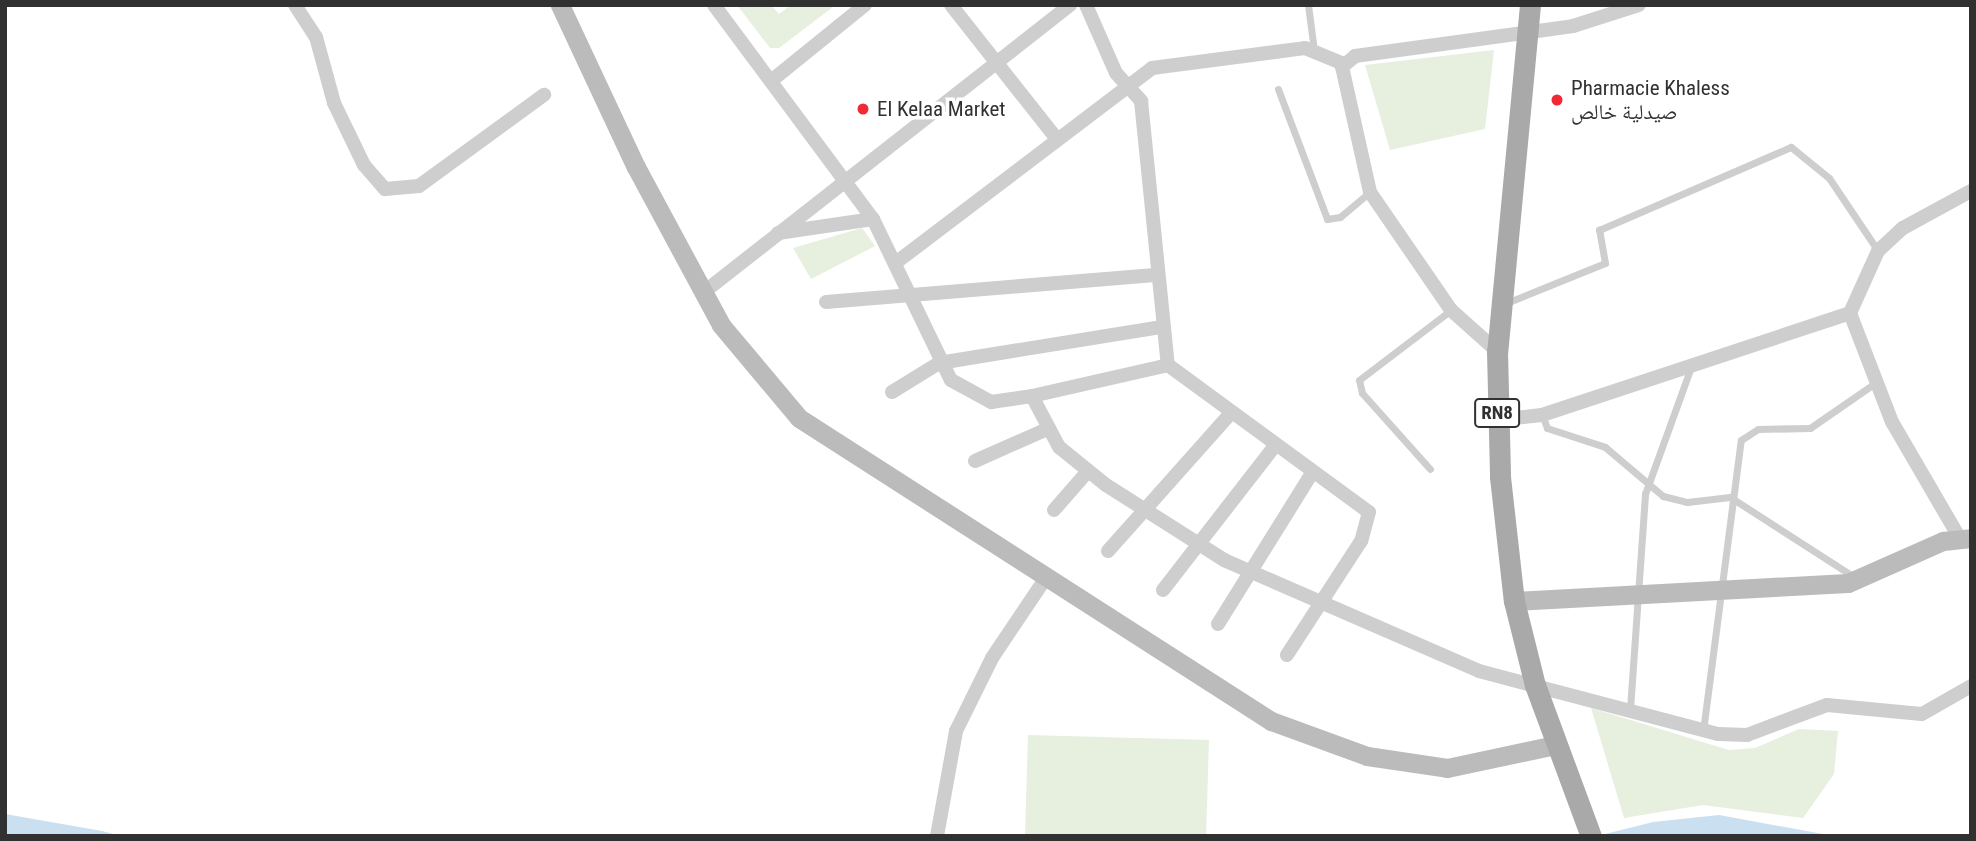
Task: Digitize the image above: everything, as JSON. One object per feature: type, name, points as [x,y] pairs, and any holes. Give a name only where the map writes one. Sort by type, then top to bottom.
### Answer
[{"type":"main road","points":[[560,5],[704,292],[750,366],[799,418],[1226,696],[1316,741],[1447,768],[1555,745]]},
{"type":"main road","name":"RN8","points":[[1530,5],[1497,351],[1497,420],[1514,601],[1535,685],[1555,745],[1591,836]]},
{"type":"main road","points":[[1514,601],[1856,579],[1965,538]]},
{"type":"street","points":[[295,5],[316,37],[334,103],[364,164],[384,189],[419,186],[544,95]]},
{"type":"street","points":[[714,5],[873,219],[898,261],[939,363],[975,397],[1005,403],[1168,365]]},
{"type":"street","points":[[771,81],[865,5]]},
{"type":"street","points":[[951,5],[1057,139]]},
{"type":"street","points":[[704,292],[1070,5]]},
{"type":"street","points":[[1086,5],[1125,84],[1141,101],[1155,275],[1168,365],[1274,447],[1369,512],[1361,541],[1287,655]]},
{"type":"street","points":[[1497,351],[1451,310],[1370,192],[1341,78],[1344,64],[1355,56],[1527,35],[1639,5]]},
{"type":"street","points":[[898,261],[1125,84],[1152,68],[1184,61],[1314,50],[1344,64]]},
{"type":"street","points":[[1965,538],[1916,471],[1875,383],[1850,313],[1878,251],[1903,228],[1971,191]]},
{"type":"street","points":[[776,234],[873,219]]},
{"type":"street","points":[[826,302],[910,291],[1155,275]]},
{"type":"street","points":[[1497,420],[1542,415],[1690,370],[1850,313]]},
{"type":"street","points":[[892,392],[939,363],[1162,327]]},
{"type":"street","points":[[1032,396],[1045,430],[1088,471],[1198,544],[1321,604],[1479,671],[1630,709],[1703,731],[1747,734],[1798,713],[1843,704],[1922,715],[1971,687]]},
{"type":"street","points":[[1108,551],[1231,413]]},
{"type":"street","points":[[975,461],[1045,430]]},
{"type":"street","points":[[1163,590],[1274,447]]},
{"type":"street","points":[[1054,510],[1088,471]]},
{"type":"street","points":[[1219,624],[1312,473]]},
{"type":"street","points":[[937,836],[956,731],[992,658],[1045,579]]},
{"type":"lane","points":[[1308,5],[1314,50]]},
{"type":"lane","points":[[1278,89],[1327,219],[1340,217],[1370,192]]},
{"type":"lane","points":[[1501,305],[1605,263],[1599,230],[1791,147],[1829,178],[1878,251]]},
{"type":"lane","points":[[1430,469],[1362,393],[1359,380],[1451,310]]},
{"type":"lane","points":[[1630,709],[1636,594],[1648,483],[1690,370]]},
{"type":"lane","points":[[1703,731],[1730,497],[1746,433],[1810,428],[1875,383]]},
{"type":"lane","points":[[1542,415],[1548,428],[1605,447],[1674,501],[1730,497],[1856,579]]},
{"type":"green space","points":[[737,5],[771,5],[779,14],[791,5],[833,7],[779,48],[770,48]]},
{"type":"green space","points":[[1494,50],[1485,129],[1390,150],[1365,65]]},
{"type":"green space","points":[[862,228],[875,246],[811,279],[793,248]]},
{"type":"green space","points":[[1591,708],[1729,750],[1755,748],[1799,729],[1838,731],[1834,774],[1803,818],[1703,805],[1624,818]]},
{"type":"green space","points":[[1028,735],[1209,740],[1206,836],[1025,836]]},
{"type":"water","points":[[5,814],[102,831],[121,836],[5,836]]},
{"type":"water","points":[[1719,815],[1834,836],[1597,836],[1653,822]]},
{"type":"place","name":"Pharmacie Khaless صيدلية خالص","points":[[1557,100]]},
{"type":"place","name":"El Kelaa Market","points":[[863,109]]}]
